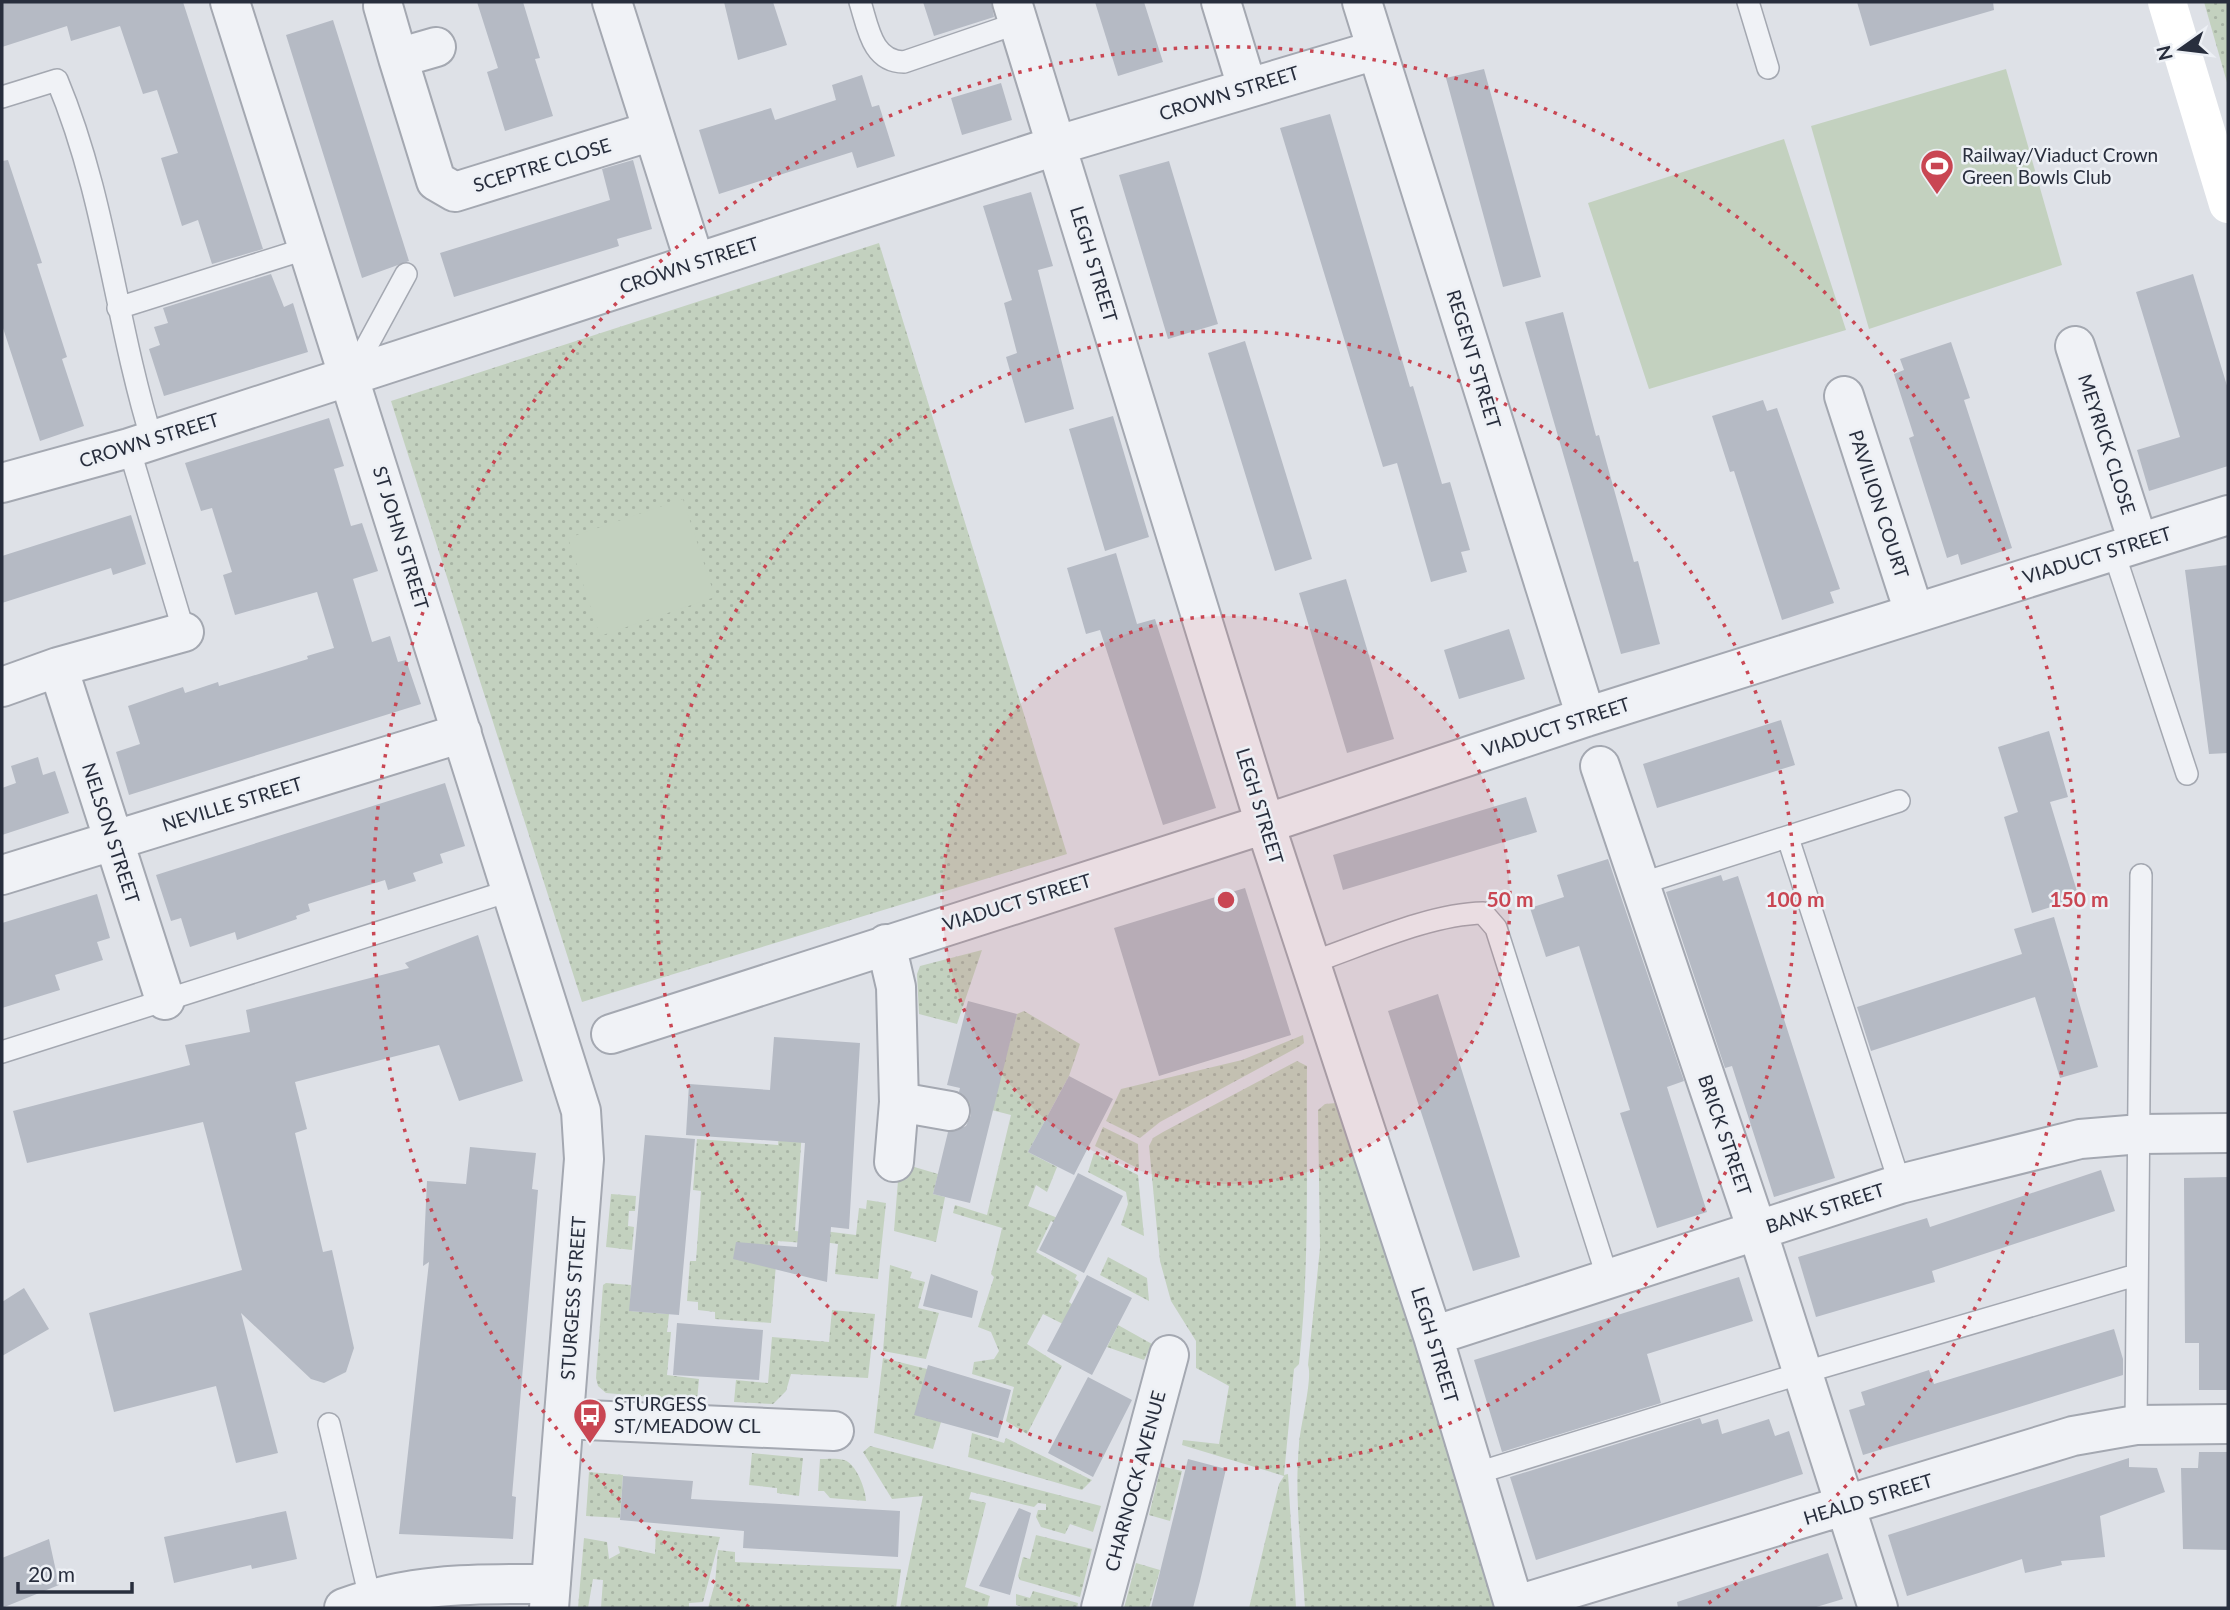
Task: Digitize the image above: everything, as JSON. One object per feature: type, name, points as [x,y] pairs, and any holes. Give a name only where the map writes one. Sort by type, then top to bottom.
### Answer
[{"type":"street","name":"ST JOHN STREET","points":[[230,2],[571,1074]]},
{"type":"street","points":[[612,2],[695,263]]},
{"type":"street","points":[[1221,2],[1247,88]]},
{"type":"street","name":"REGENT STREET","points":[[1362,2],[1586,716]]},
{"type":"street","points":[[2167,2],[2228,204]]},
{"type":"street","name":"SCEPTRE CLOSE","points":[[383,6],[436,181],[455,192],[652,131]]},
{"type":"street","name":"LEGH STREET","points":[[1015,12],[1265,824],[1433,1336],[1514,1607]]},
{"type":"street","points":[[398,58],[436,47]]},
{"type":"street","name":"CROWN STREET","points":[[2,483],[141,444],[1058,145],[1376,50]]},
{"type":"street","name":"MEYRICK CLOSE","points":[[2076,346],[2126,546]]},
{"type":"street","name":"PAVILION COURT","points":[[1844,396],[1914,612]]},
{"type":"street","name":"VIADUCT STREET","points":[[611,1034],[1265,824],[1586,716],[2228,515]]},
{"type":"street","points":[[2,687],[58,667],[184,632]]},
{"type":"street","name":"NELSON STREET","points":[[58,667],[165,1000]]},
{"type":"street","name":"NEVILLE STREET","points":[[2,875],[462,733]]},
{"type":"street","name":"BRICK STREET","points":[[1600,766],[1757,1230],[1878,1608]]},
{"type":"street","points":[[886,944],[896,987],[899,1102],[894,1163]]},
{"type":"street","name":"STURGESS STREET","points":[[550,1596],[585,1138],[571,1074]]},
{"type":"street","points":[[899,1102],[950,1111]]},
{"type":"street","name":"BANK STREET","points":[[1433,1336],[1900,1184],[2080,1139],[2141,1134],[2228,1133]]},
{"type":"street","name":"CHARNOCK AVENUE","points":[[1101,1608],[1169,1355]]},
{"type":"street","points":[[564,1419],[834,1431]]},
{"type":"street","name":"HEALD STREET","points":[[1514,1607],[2073,1436],[2136,1425],[2228,1424]]},
{"type":"street","points":[[357,1603],[448,1584],[550,1596]]},
{"type":"lane","points":[[860,2],[873,43],[882,57],[891,62],[904,62],[1015,12]]},
{"type":"lane","points":[[1748,2],[1769,68]]},
{"type":"lane","points":[[2,97],[57,80],[96,191],[141,444],[184,632]]},
{"type":"lane","points":[[118,308],[308,248]]},
{"type":"lane","points":[[350,376],[406,275]]},
{"type":"lane","points":[[2126,546],[2187,774]]},
{"type":"lane","points":[[1640,884],[1899,801]]},
{"type":"lane","points":[[1788,838],[1900,1184]]},
{"type":"lane","points":[[2136,1425],[2136,1275],[2141,1134],[2141,875]]},
{"type":"lane","points":[[2,1052],[512,890]]},
{"type":"lane","points":[[1310,963],[1430,923],[1483,913],[1496,928],[1608,1279]]},
{"type":"lane","points":[[1474,1474],[1802,1373],[2136,1275]]},
{"type":"lane","points":[[329,1424],[357,1603]]},
{"type":"green space","points":[[2204,2],[2228,2],[2228,86]]},
{"type":"green space","name":"Railway/Viaduct Crown Green Bowls Club","points":[[2006,69],[2062,265],[1869,329],[1811,126]]},
{"type":"green space","points":[[1784,139],[1846,330],[1649,389],[1588,203]]},
{"type":"green space","points":[[879,243],[1067,854],[582,1002],[391,401]]},
{"type":"green space","points":[[683,499],[715,597],[600,636],[568,538]]},
{"type":"green space","points":[[982,950],[957,1024],[919,1014],[917,974],[920,966]]},
{"type":"green space","points":[[1024,1011],[1080,1044],[1069,1076],[1028,1152],[1057,1167],[1047,1192],[1036,1185],[1028,1206],[1065,1221],[1062,1226],[1051,1221],[1036,1252],[1077,1275],[1075,1279],[1079,1282],[1069,1302],[1076,1307],[1067,1326],[1043,1314],[1027,1344],[1062,1366],[1027,1434],[1006,1421],[1014,1387],[972,1374],[974,1362],[994,1359],[999,1351],[991,1332],[978,1327],[994,1277],[991,1274],[1002,1228],[953,1213],[955,1205],[987,1215],[1011,1115],[960,1102],[961,1089],[1002,1071],[1017,1014]]},
{"type":"green space","points":[[1303,1035],[1304,1043],[1300,1046],[1160,1122],[1140,1138],[1106,1121],[1121,1089],[1242,1060]]},
{"type":"green space","points":[[1297,1061],[1307,1066],[1306,1252],[1299,1364],[1294,1369],[1284,1475],[1288,1474],[1296,1608],[1249,1608],[1279,1484],[1284,1476],[1182,1445],[1183,1440],[1219,1444],[1229,1386],[1196,1368],[1196,1341],[1171,1301],[1160,1261],[1149,1146],[1153,1138],[1163,1132]]},
{"type":"green space","points":[[1336,1103],[1500,1608],[1305,1608],[1298,1465],[1309,1380],[1308,1365],[1320,1248],[1318,1110],[1325,1104]]},
{"type":"green space","points":[[781,1113],[802,1131],[795,1231],[806,1232],[805,1243],[778,1241],[771,1323],[715,1319],[715,1312],[698,1310],[698,1302],[687,1301],[690,1261],[696,1261],[701,1191],[693,1190],[697,1139],[778,1145]]},
{"type":"green space","points":[[1103,1127],[1138,1144],[1139,1169],[1095,1146]]},
{"type":"green space","points":[[1094,1153],[1138,1175],[1144,1236],[1121,1225],[1128,1204],[1126,1192],[1088,1172]]},
{"type":"green space","points":[[911,1166],[938,1174],[933,1194],[945,1197],[936,1242],[894,1231],[899,1168]]},
{"type":"green space","points":[[611,1194],[636,1196],[635,1211],[629,1211],[628,1226],[634,1227],[632,1250],[606,1247]]},
{"type":"green space","points":[[867,1200],[886,1203],[878,1279],[835,1274],[838,1244],[823,1242],[824,1231],[856,1235],[859,1208],[866,1209]]},
{"type":"green space","points":[[1108,1257],[1147,1278],[1149,1301],[1100,1275]]},
{"type":"green space","points":[[890,1265],[912,1272],[910,1278],[925,1282],[918,1308],[939,1313],[926,1359],[883,1351]]},
{"type":"green space","points":[[603,1285],[631,1285],[630,1311],[669,1314],[667,1332],[671,1332],[667,1375],[699,1379],[697,1401],[606,1393],[598,1386],[596,1378]]},
{"type":"green space","points":[[832,1310],[875,1314],[868,1378],[791,1374],[786,1391],[773,1404],[734,1402],[736,1380],[768,1383],[772,1337],[829,1342]]},
{"type":"green space","points":[[1118,1325],[1152,1344],[1144,1360],[1107,1347]]},
{"type":"green space","points":[[883,1358],[927,1369],[941,1422],[933,1449],[874,1433]]},
{"type":"green space","points":[[972,1433],[1004,1443],[1006,1438],[1092,1480],[1082,1490],[968,1457]]},
{"type":"green space","points":[[870,1446],[1101,1506],[1093,1532],[1070,1524],[1065,1534],[1041,1527],[1036,1517],[1038,1510],[1046,1510],[1046,1504],[1038,1503],[1034,1507],[971,1492],[969,1499],[986,1503],[965,1587],[990,1596],[987,1608],[900,1608],[923,1496],[892,1499],[863,1452]]},
{"type":"green space","points":[[752,1453],[803,1458],[799,1496],[777,1493],[777,1488],[749,1485]]},
{"type":"green space","points":[[820,1459],[848,1462],[860,1478],[866,1501],[830,1498],[824,1491],[818,1491]]},
{"type":"green space","points":[[1161,1466],[1182,1471],[1170,1521],[1149,1515]]},
{"type":"green space","points":[[589,1472],[623,1475],[620,1518],[586,1516]]},
{"type":"green space","points":[[656,1530],[720,1537],[703,1602],[689,1603],[689,1608],[601,1608],[603,1580],[593,1579],[588,1608],[578,1608],[584,1538],[607,1542],[609,1559],[620,1553],[618,1546],[655,1554]]},
{"type":"green space","points":[[1036,1535],[1092,1549],[1080,1597],[1020,1580],[1018,1576],[1023,1557],[1030,1559]]},
{"type":"green space","points":[[718,1550],[735,1552],[735,1562],[901,1569],[896,1608],[708,1608],[715,1583]]},
{"type":"green space","points":[[1136,1563],[1160,1570],[1149,1608],[1124,1608]]},
{"type":"green space","points":[[1033,1591],[1078,1603],[1077,1608],[1026,1608],[1016,1605],[1016,1594],[1030,1598]]},
{"type":"building","points":[[2,2],[183,2],[263,249],[212,264],[198,220],[182,226],[161,158],[178,153],[157,90],[143,94],[120,26],[71,41],[67,26],[2,47]]},
{"type":"building","points":[[477,2],[523,2],[540,58],[535,59],[553,116],[505,131],[487,72],[498,68]]},
{"type":"building","points":[[724,2],[773,2],[787,45],[738,60]]},
{"type":"building","points":[[923,2],[991,2],[994,17],[934,36]]},
{"type":"building","points":[[1095,2],[1144,2],[1163,62],[1118,76]]},
{"type":"building","points":[[1857,2],[1993,2],[1994,10],[1870,46]]},
{"type":"building","points":[[333,20],[409,261],[362,278],[286,35]]},
{"type":"building","points":[[1484,69],[1541,277],[1503,287],[1446,78]]},
{"type":"building","points":[[862,75],[872,107],[879,105],[895,156],[857,168],[852,152],[719,194],[699,130],[771,108],[775,120],[836,100],[832,85]]},
{"type":"building","points":[[1001,83],[1012,120],[962,135],[951,98]]},
{"type":"building","points":[[1330,114],[1410,387],[1413,386],[1442,484],[1450,482],[1470,550],[1461,552],[1467,572],[1431,582],[1397,463],[1383,467],[1280,128]]},
{"type":"building","points":[[8,160],[42,263],[37,264],[67,357],[62,359],[84,426],[40,441],[2,325],[2,161]]},
{"type":"building","points":[[633,160],[652,229],[617,239],[619,246],[454,297],[440,253],[610,200],[602,169]]},
{"type":"building","points":[[1169,161],[1218,324],[1168,339],[1119,175]]},
{"type":"building","points":[[1031,192],[1053,266],[1038,270],[1074,409],[1025,423],[1006,357],[1017,353],[1004,303],[1012,300],[983,206]]},
{"type":"building","points":[[271,274],[284,307],[293,303],[308,352],[164,396],[149,349],[160,345],[154,327],[168,323],[163,308]]},
{"type":"building","points":[[2193,274],[2228,389],[2228,466],[2149,491],[2137,450],[2180,437],[2136,292]]},
{"type":"building","points":[[1563,312],[1596,436],[1599,435],[1634,562],[1638,561],[1660,644],[1621,654],[1525,322]]},
{"type":"building","points":[[1245,341],[1312,559],[1275,571],[1208,353]]},
{"type":"building","points":[[1951,342],[1970,398],[1964,400],[2012,548],[1961,565],[1958,554],[1947,558],[1909,438],[1914,436],[1894,374],[1904,370],[1900,359]]},
{"type":"building","points":[[1763,400],[1767,411],[1777,408],[1840,589],[1830,592],[1834,603],[1782,620],[1734,471],[1730,472],[1712,416]]},
{"type":"building","points":[[1113,416],[1149,537],[1105,551],[1069,429]]},
{"type":"building","points":[[329,418],[344,466],[334,469],[351,526],[362,523],[378,571],[353,579],[372,642],[390,636],[398,662],[406,660],[421,704],[129,795],[116,752],[140,744],[128,706],[183,687],[185,693],[218,682],[219,686],[308,659],[307,656],[334,648],[317,592],[235,615],[223,575],[232,572],[212,508],[201,511],[185,463]]},
{"type":"building","points":[[131,515],[146,564],[113,575],[111,568],[2,603],[2,556]]},
{"type":"building","points":[[1116,553],[1137,624],[1155,619],[1216,808],[1163,825],[1100,630],[1086,634],[1067,568]]},
{"type":"building","points":[[2228,565],[2228,753],[2209,754],[2185,570]]},
{"type":"building","points":[[1346,579],[1394,739],[1347,753],[1299,593]]},
{"type":"building","points":[[1509,629],[1525,679],[1459,699],[1444,650]]},
{"type":"building","points":[[1781,720],[1795,765],[1657,808],[1643,764]]},
{"type":"building","points":[[2049,731],[2068,797],[2050,802],[2079,898],[2032,913],[2004,817],[2018,812],[1998,747]]},
{"type":"building","points":[[38,757],[43,775],[55,771],[69,813],[2,835],[2,788],[16,783],[11,766]]},
{"type":"building","points":[[445,783],[465,846],[440,854],[443,863],[413,873],[416,881],[388,890],[385,880],[308,904],[310,911],[296,916],[297,919],[237,940],[235,932],[190,947],[181,918],[171,921],[156,875]]},
{"type":"building","points":[[1526,797],[1537,832],[1343,890],[1333,855]]},
{"type":"building","points":[[1608,859],[1684,1081],[1667,1087],[1707,1212],[1657,1228],[1620,1113],[1630,1110],[1579,946],[1546,957],[1530,908],[1564,897],[1557,875]]},
{"type":"building","points":[[1721,875],[1723,881],[1738,876],[1835,1178],[1774,1197],[1732,1066],[1725,1068],[1666,892]]},
{"type":"building","points":[[1245,888],[1291,1035],[1159,1076],[1114,928]]},
{"type":"building","points":[[97,894],[110,938],[97,942],[103,960],[55,975],[60,990],[2,1008],[2,923]]},
{"type":"building","points":[[2054,917],[2098,1067],[2060,1078],[2035,997],[1871,1051],[1857,1007],[2022,954],[2014,929]]},
{"type":"building","points":[[478,935],[523,1081],[459,1101],[439,1045],[295,1082],[307,1129],[295,1133],[323,1252],[332,1250],[354,1348],[346,1372],[324,1383],[311,1379],[241,1313],[278,1453],[236,1463],[216,1386],[114,1412],[89,1313],[242,1270],[203,1122],[27,1163],[13,1111],[190,1065],[185,1045],[250,1032],[246,1010],[409,968],[405,963]]},
{"type":"building","points":[[1438,994],[1520,1257],[1473,1271],[1388,1011]]},
{"type":"building","points":[[968,1001],[1017,1014],[970,1203],[933,1194],[948,1132],[966,1126],[971,1115],[970,1103],[959,1092],[960,1088],[947,1085]]},
{"type":"building","points":[[774,1037],[860,1043],[849,1229],[831,1227],[827,1282],[733,1259],[736,1242],[797,1247],[805,1143],[686,1135],[689,1084],[770,1090]]},
{"type":"building","points":[[1069,1076],[1113,1099],[1074,1175],[1028,1152]]},
{"type":"building","points":[[645,1135],[695,1139],[679,1315],[629,1311]]},
{"type":"building","points":[[470,1147],[536,1153],[532,1189],[538,1190],[512,1496],[516,1497],[513,1539],[399,1534],[429,1262],[423,1266],[427,1181],[466,1184]]},
{"type":"building","points":[[2101,1170],[2115,1211],[1932,1271],[1935,1282],[1816,1317],[1798,1257],[1927,1218],[1930,1227]]},
{"type":"building","points":[[1078,1173],[1123,1196],[1084,1273],[1039,1250]]},
{"type":"building","points":[[2228,1177],[2228,1390],[2199,1390],[2199,1343],[2185,1343],[2184,1178]]},
{"type":"building","points":[[931,1274],[978,1291],[972,1318],[923,1306]]},
{"type":"building","points":[[1087,1275],[1132,1298],[1092,1375],[1047,1351]]},
{"type":"building","points":[[1739,1277],[1753,1321],[1647,1354],[1661,1403],[1502,1452],[1474,1360]]},
{"type":"building","points":[[24,1288],[49,1329],[2,1356],[2,1302]]},
{"type":"building","points":[[677,1323],[763,1330],[759,1380],[673,1375]]},
{"type":"building","points":[[2114,1329],[2123,1359],[2123,1375],[1863,1455],[1849,1410],[1865,1405],[1861,1392],[1929,1370],[1934,1384]]},
{"type":"building","points":[[928,1365],[1011,1390],[998,1438],[914,1415]]},
{"type":"building","points":[[1088,1377],[1132,1400],[1093,1477],[1048,1453]]},
{"type":"building","points":[[1700,1418],[1702,1424],[1718,1419],[1722,1434],[1769,1419],[1775,1436],[1789,1431],[1803,1474],[1536,1560],[1510,1477]]},
{"type":"building","points":[[2199,1452],[2228,1452],[2228,1550],[2183,1549],[2181,1468],[2198,1468]]},
{"type":"building","points":[[2129,1458],[2129,1467],[2157,1468],[2165,1492],[2100,1516],[2105,1557],[2061,1561],[2062,1565],[2025,1573],[2022,1559],[1907,1596],[1888,1535]]},
{"type":"building","points":[[1188,1459],[1226,1469],[1200,1581],[1193,1608],[1151,1608]]},
{"type":"building","points":[[623,1476],[693,1481],[691,1499],[900,1511],[898,1557],[743,1548],[744,1531],[620,1520]]},
{"type":"building","points":[[1019,1508],[1031,1513],[1010,1595],[979,1586]]},
{"type":"building","points":[[286,1511],[297,1559],[252,1569],[251,1565],[174,1583],[164,1537]]},
{"type":"building","points":[[49,1539],[59,1585],[2,1608],[2,1558]]},
{"type":"building","points":[[1828,1553],[1843,1599],[1813,1608],[1678,1608],[1677,1602]]},
{"type":"place","name":"Railway/Viaduct Crown Green Bowls Club","points":[[1937,196]]},
{"type":"place","name":"STURGESS ST/MEADOW CL","points":[[590,1445]]}]
